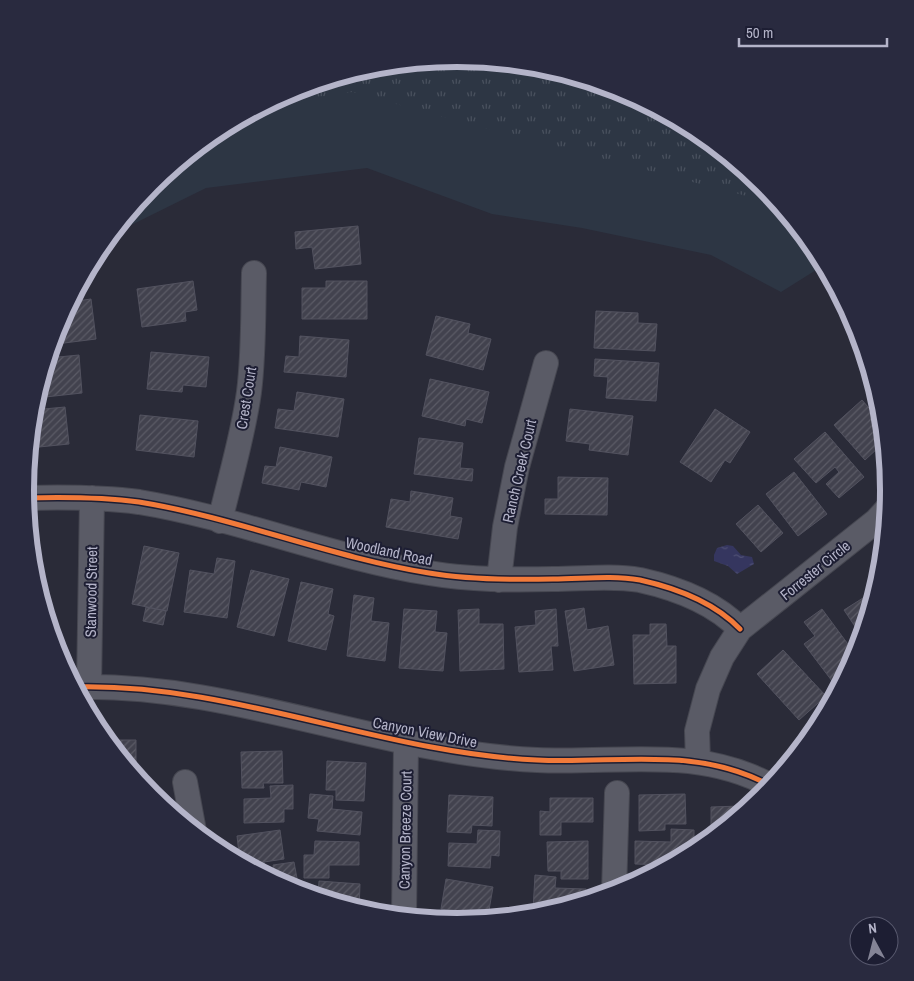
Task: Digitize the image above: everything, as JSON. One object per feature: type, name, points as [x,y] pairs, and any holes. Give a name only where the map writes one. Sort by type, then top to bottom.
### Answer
[{"type":"street","name":"Crest Court","points":[[220,521],[239,444],[249,393],[253,346],[254,273]]},
{"type":"street","name":"Ranch Creek Court","points":[[499,580],[505,527],[517,467],[546,363]]},
{"type":"street","name":"Woodland Road","points":[[34,498],[92,498],[138,502],[188,512],[372,562],[430,573],[499,580],[604,577],[638,580],[670,588],[700,600],[728,616],[740,629]]},
{"type":"street","name":"Stanwood Street","points":[[82,687],[92,498]]},
{"type":"street","name":"Forrester Circle","points":[[740,629],[879,517]]},
{"type":"street","points":[[698,761],[697,731],[708,689],[722,657],[740,629]]},
{"type":"street","name":"Canyon View Drive","points":[[82,687],[145,689],[209,698],[406,743],[476,755],[537,760],[603,761],[671,758],[727,767],[764,782]]},
{"type":"street","name":"Canyon Breeze Court","points":[[404,910],[406,743]]},
{"type":"street","points":[[184,782],[192,820]]},
{"type":"street","points":[[614,884],[617,793]]},
{"type":"green space","points":[[457,67],[512,71],[540,75],[593,90],[619,99],[669,124],[715,155],[756,191],[793,233],[818,269],[781,292],[711,255],[582,228],[492,214],[367,168],[206,188],[125,228],[158,191],[199,155],[245,124],[295,99],[347,82],[374,75],[402,71]]},
{"type":"green space","points":[[429,68],[485,68],[540,75],[567,82],[619,99],[669,124],[715,155],[736,172],[765,201],[492,130],[352,92],[290,101],[321,90],[374,75]]},
{"type":"water","points":[[727,545],[733,546],[741,555],[752,557],[754,564],[737,574],[728,566],[714,561],[717,548]]},
{"type":"building","points":[[358,226],[361,264],[315,269],[312,247],[296,249],[295,232]]},
{"type":"building","points":[[193,281],[197,310],[185,312],[186,321],[142,327],[137,289]]},
{"type":"building","points":[[326,281],[367,281],[367,319],[302,319],[302,288],[326,288]]},
{"type":"building","points":[[91,299],[96,339],[60,343],[66,329],[78,301]]},
{"type":"building","points":[[596,311],[638,313],[638,323],[657,324],[655,351],[594,348]]},
{"type":"building","points":[[436,316],[470,324],[468,333],[491,339],[483,370],[426,355]]},
{"type":"building","points":[[300,336],[349,340],[346,377],[284,372],[286,356],[299,357]]},
{"type":"building","points":[[151,352],[209,357],[206,387],[183,385],[182,392],[147,389]]},
{"type":"building","points":[[79,355],[82,393],[44,397],[55,357]]},
{"type":"building","points":[[595,359],[659,363],[656,401],[606,398],[608,377],[594,376]]},
{"type":"building","points":[[430,379],[489,392],[482,423],[466,419],[465,426],[422,416]]},
{"type":"building","points":[[297,392],[344,399],[338,437],[275,428],[278,409],[294,411]]},
{"type":"building","points":[[862,400],[873,412],[878,448],[865,460],[834,425]]},
{"type":"building","points":[[65,407],[69,444],[36,447],[42,409]]},
{"type":"building","points":[[570,409],[633,416],[628,455],[589,450],[590,444],[566,441]]},
{"type":"building","points":[[715,409],[750,432],[730,463],[725,460],[711,482],[680,462]]},
{"type":"building","points":[[140,415],[198,421],[194,457],[136,450]]},
{"type":"building","points":[[825,432],[864,477],[839,498],[826,484],[839,472],[835,467],[816,483],[794,459]]},
{"type":"building","points":[[419,438],[463,443],[460,468],[473,469],[472,481],[414,474]]},
{"type":"building","points":[[280,447],[332,457],[326,487],[301,482],[299,490],[262,483],[265,466],[276,467]]},
{"type":"building","points":[[794,472],[827,514],[798,536],[766,494]]},
{"type":"building","points":[[558,477],[608,478],[607,515],[545,514],[545,499],[558,499]]},
{"type":"building","points":[[411,491],[453,498],[450,516],[462,518],[458,539],[386,527],[391,499],[410,502]]},
{"type":"building","points":[[758,505],[783,533],[761,552],[736,524]]},
{"type":"building","points":[[144,546],[179,553],[167,611],[132,604]]},
{"type":"building","points":[[39,554],[41,554],[45,588]]},
{"type":"building","points":[[217,558],[235,561],[227,618],[184,612],[190,570],[214,574]]},
{"type":"building","points":[[251,570],[289,579],[274,636],[237,627]]},
{"type":"building","points":[[301,582],[333,589],[328,614],[334,616],[326,650],[288,641]]},
{"type":"building","points":[[354,595],[374,598],[371,621],[389,623],[385,661],[347,656]]},
{"type":"building","points":[[867,595],[857,630],[844,610]]},
{"type":"building","points":[[146,607],[166,611],[163,625],[143,621]]},
{"type":"building","points":[[584,608],[587,630],[608,626],[614,665],[574,671],[565,611]]},
{"type":"building","points":[[404,609],[437,611],[435,632],[447,633],[443,671],[399,668]]},
{"type":"building","points":[[479,609],[479,624],[503,624],[504,669],[460,671],[458,610]]},
{"type":"building","points":[[556,609],[558,646],[551,646],[553,670],[519,672],[515,627],[536,625],[535,611]]},
{"type":"building","points":[[822,609],[850,647],[838,677],[832,681],[804,644],[815,636],[804,622]]},
{"type":"building","points":[[650,624],[666,624],[667,646],[676,646],[676,683],[634,684],[633,635],[650,635]]},
{"type":"building","points":[[783,650],[826,696],[799,720],[757,674]]},
{"type":"building","points":[[115,740],[136,740],[136,762],[132,762]]},
{"type":"building","points":[[282,751],[283,783],[263,783],[264,788],[242,788],[241,752]]},
{"type":"building","points":[[327,761],[366,763],[364,801],[336,800],[336,790],[326,790]]},
{"type":"building","points":[[293,785],[293,809],[284,809],[284,822],[244,823],[244,799],[271,798],[270,786]]},
{"type":"building","points":[[310,794],[333,796],[332,809],[362,812],[360,835],[317,831],[319,819],[308,818]]},
{"type":"building","points":[[685,794],[686,824],[665,824],[665,830],[639,831],[639,795]]},
{"type":"building","points":[[449,795],[493,797],[492,826],[472,825],[471,833],[447,832]]},
{"type":"building","points":[[550,798],[593,798],[593,822],[561,822],[561,835],[540,835],[540,811],[550,812]]},
{"type":"building","points":[[739,806],[711,829],[711,807]]},
{"type":"building","points":[[671,829],[694,830],[694,841],[669,857],[654,865],[635,864],[635,841],[671,842]]},
{"type":"building","points":[[280,830],[284,859],[264,862],[265,867],[239,853],[237,836]]},
{"type":"building","points":[[478,830],[500,831],[499,856],[491,855],[490,868],[448,866],[449,843],[477,844]]},
{"type":"building","points":[[315,841],[359,842],[359,865],[329,865],[329,878],[304,878],[304,855],[314,855]]},
{"type":"building","points":[[588,841],[588,879],[561,879],[561,871],[548,871],[547,842]]},
{"type":"building","points":[[294,862],[298,883],[274,872],[273,865]]},
{"type":"building","points":[[535,875],[556,877],[555,888],[586,889],[586,893],[533,907]]},
{"type":"building","points":[[446,879],[493,887],[489,913],[471,913],[441,909]]},
{"type":"building","points":[[319,881],[360,884],[359,902],[347,899],[318,890]]},
{"type":"cycle path","points":[[34,498],[111,499],[176,509],[356,557],[429,573],[475,578],[564,579],[607,577],[640,580],[694,597],[730,619],[740,629]]},
{"type":"cycle path","points":[[82,687],[134,689],[192,696],[249,706],[421,745],[479,755],[567,761],[627,759],[686,761],[715,765],[743,773],[763,782]]}]
